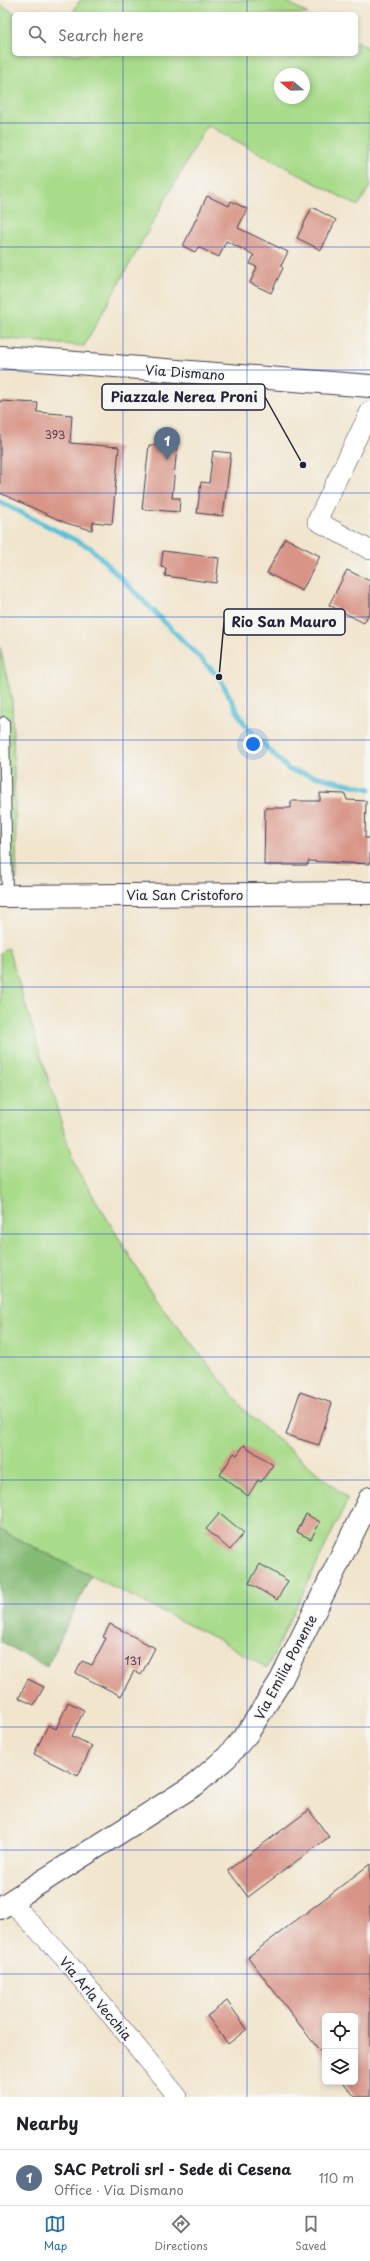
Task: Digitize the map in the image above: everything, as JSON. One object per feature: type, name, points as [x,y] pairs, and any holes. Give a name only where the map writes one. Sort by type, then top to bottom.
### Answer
[{"type":"main road","name":"Via Dismano","points":[[0,357],[370,386]]},
{"type":"main road","name":"Via San Cristoforo","points":[[3,896],[370,893]]},
{"type":"main road","name":"Via Emilia Ponente","points":[[6,1905],[196,1784],[227,1757],[247,1734],[280,1680],[370,1498]]},
{"type":"street","points":[[370,411],[317,521],[370,550]]},
{"type":"street","name":"Via Arla Vecchia","points":[[6,1905],[64,1958],[178,2097]]},
{"type":"lane","points":[[3,896],[4,722]]},
{"type":"green space","points":[[80,0],[284,0],[305,12],[73,12]]},
{"type":"green space","points":[[0,5],[12,12],[12,56],[358,56],[358,42],[370,49],[370,186],[358,206],[207,125],[84,346],[0,338]]},
{"type":"green space","points":[[0,647],[12,700],[17,880],[0,880]]},
{"type":"green space","points":[[8,948],[74,1164],[155,1298],[247,1413],[348,1499],[267,1668],[225,1643],[0,1530],[0,953]]},
{"type":"green space","points":[[0,1530],[91,1576],[47,1667],[0,1641]]},
{"type":"building","points":[[207,196],[229,206],[231,201],[247,209],[238,228],[288,252],[281,266],[283,268],[271,293],[250,283],[257,267],[250,264],[254,255],[226,241],[219,257],[198,247],[195,252],[183,246]]},
{"type":"building","points":[[312,207],[336,220],[321,250],[297,238]]},
{"type":"building","points":[[0,401],[38,403],[37,412],[72,415],[70,443],[119,447],[112,524],[93,522],[92,530],[84,528],[66,523],[0,493]]},
{"type":"building","points":[[149,445],[177,447],[172,498],[180,498],[179,512],[142,509]]},
{"type":"building","points":[[213,451],[231,453],[223,516],[197,513],[201,482],[209,483]]},
{"type":"building","points":[[285,538],[320,556],[302,591],[267,573]]},
{"type":"building","points":[[163,551],[219,558],[216,583],[165,576],[166,568],[161,567]]},
{"type":"building","points":[[347,570],[370,581],[370,611],[364,623],[329,605]]},
{"type":"building","points":[[320,793],[345,794],[347,800],[366,801],[365,838],[370,838],[370,864],[308,861],[308,865],[264,865],[265,808],[291,808],[291,801],[320,801]]},
{"type":"building","points":[[300,1392],[332,1403],[319,1445],[286,1435]]},
{"type":"building","points":[[244,1445],[273,1465],[261,1482],[258,1480],[248,1496],[220,1475],[234,1453],[237,1455]]},
{"type":"building","points":[[220,1513],[244,1533],[230,1550],[206,1529]]},
{"type":"building","points":[[306,1514],[320,1522],[311,1539],[297,1532]]},
{"type":"building","points":[[260,1564],[288,1581],[277,1600],[249,1583]]},
{"type":"building","points":[[110,1624],[155,1648],[141,1675],[134,1671],[121,1696],[76,1673],[82,1661],[92,1665],[106,1638],[103,1637]]},
{"type":"building","points":[[28,1679],[44,1687],[34,1705],[19,1698]]},
{"type":"building","points":[[68,1702],[84,1710],[72,1736],[92,1746],[78,1776],[34,1754],[48,1725],[56,1729]]},
{"type":"building","points":[[309,1810],[329,1837],[248,1897],[228,1870]]},
{"type":"building","points":[[370,1864],[370,2097],[355,2097],[345,2085],[358,2085],[358,2013],[322,2013],[322,2054],[248,1957]]},
{"type":"building","points":[[227,2001],[247,2029],[228,2044],[207,2016]]},
{"type":"waterway","points":[[0,502],[91,548],[219,677],[245,725],[289,770],[370,789]]},
{"type":"place","name":"SAC Petroli srl - Sede di Cesena","points":[[167,460]]},
{"type":"place","name":"Piazzale Nerea Proni","points":[[303,465]]},
{"type":"place","name":"Rio San Mauro","points":[[219,677]]}]
